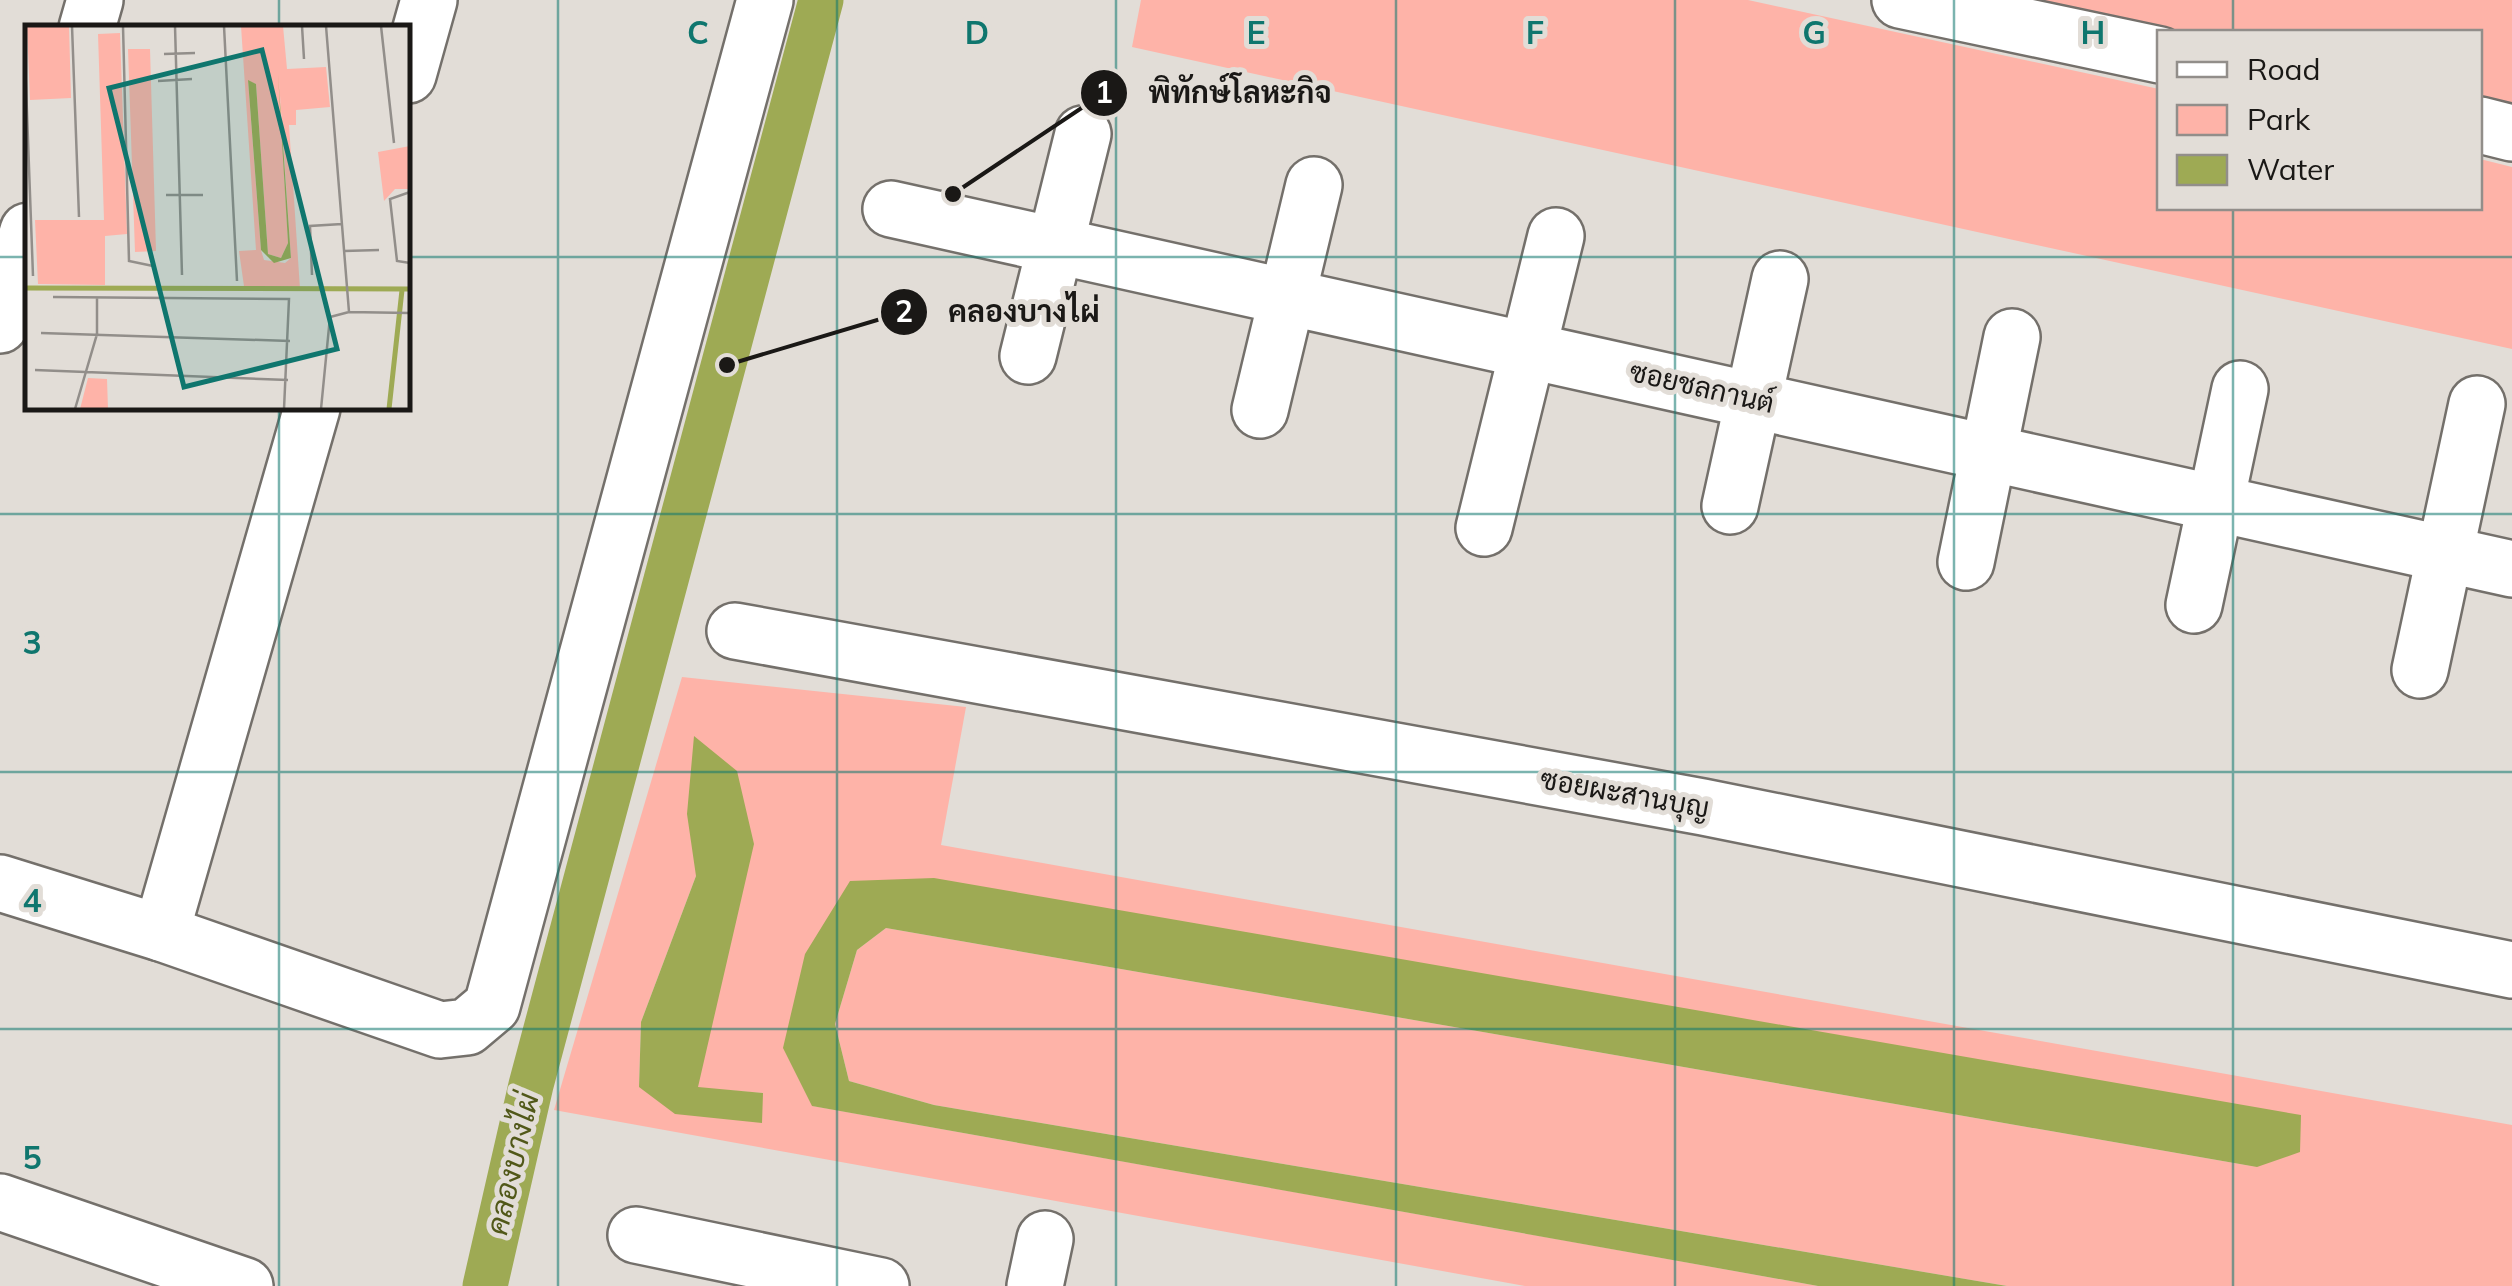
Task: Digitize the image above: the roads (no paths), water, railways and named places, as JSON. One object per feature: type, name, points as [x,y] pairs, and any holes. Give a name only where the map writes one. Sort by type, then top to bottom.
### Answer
[{"type":"street","points":[[88,25],[95,0]]},
{"type":"street","points":[[410,68],[429,0]]},
{"type":"street","points":[[0,883],[161,933],[440,1030],[467,1028],[492,1006],[765,0]]},
{"type":"street","points":[[1900,0],[2157,54]]},
{"type":"street","points":[[2482,126],[2512,133]]},
{"type":"street","points":[[1028,356],[1084,134]]},
{"type":"street","points":[[1260,410],[1314,185]]},
{"type":"street","name":"ซอยชลกานต์","points":[[891,209],[2512,569]]},
{"type":"street","points":[[1484,528],[1556,236]]},
{"type":"street","points":[[0,325],[25,241]]},
{"type":"street","points":[[1730,506],[1780,280]]},
{"type":"street","points":[[1966,562],[2012,337]]},
{"type":"street","points":[[2194,605],[2240,388]]},
{"type":"street","points":[[2420,670],[2477,404]]},
{"type":"street","points":[[161,933],[311,410]]},
{"type":"street","name":"ซอยผะสานบุญ","points":[[735,631],[1703,807],[2512,970]]},
{"type":"street","points":[[0,1202],[245,1286]]},
{"type":"street","points":[[636,1235],[881,1286]]},
{"type":"water","points":[[694,736],[737,771],[754,844],[698,1087],[763,1093],[762,1123],[675,1114],[639,1087],[641,1022],[696,876],[687,814]]},
{"type":"water","points":[[934,878],[2301,1115],[2300,1152],[2257,1167],[886,928],[857,950],[835,1024],[849,1081],[934,1105],[2007,1286],[1818,1286],[812,1106],[783,1048],[805,954],[850,881]]},
{"type":"waterway","name":"คลองบางไผ่","points":[[485,1286],[531,1085],[821,0]]},
{"type":"place","name":"พิทักษ์โลหะกิจ","points":[[953,194]]},
{"type":"place","name":"คลองบางไผ่","points":[[727,365]]}]
